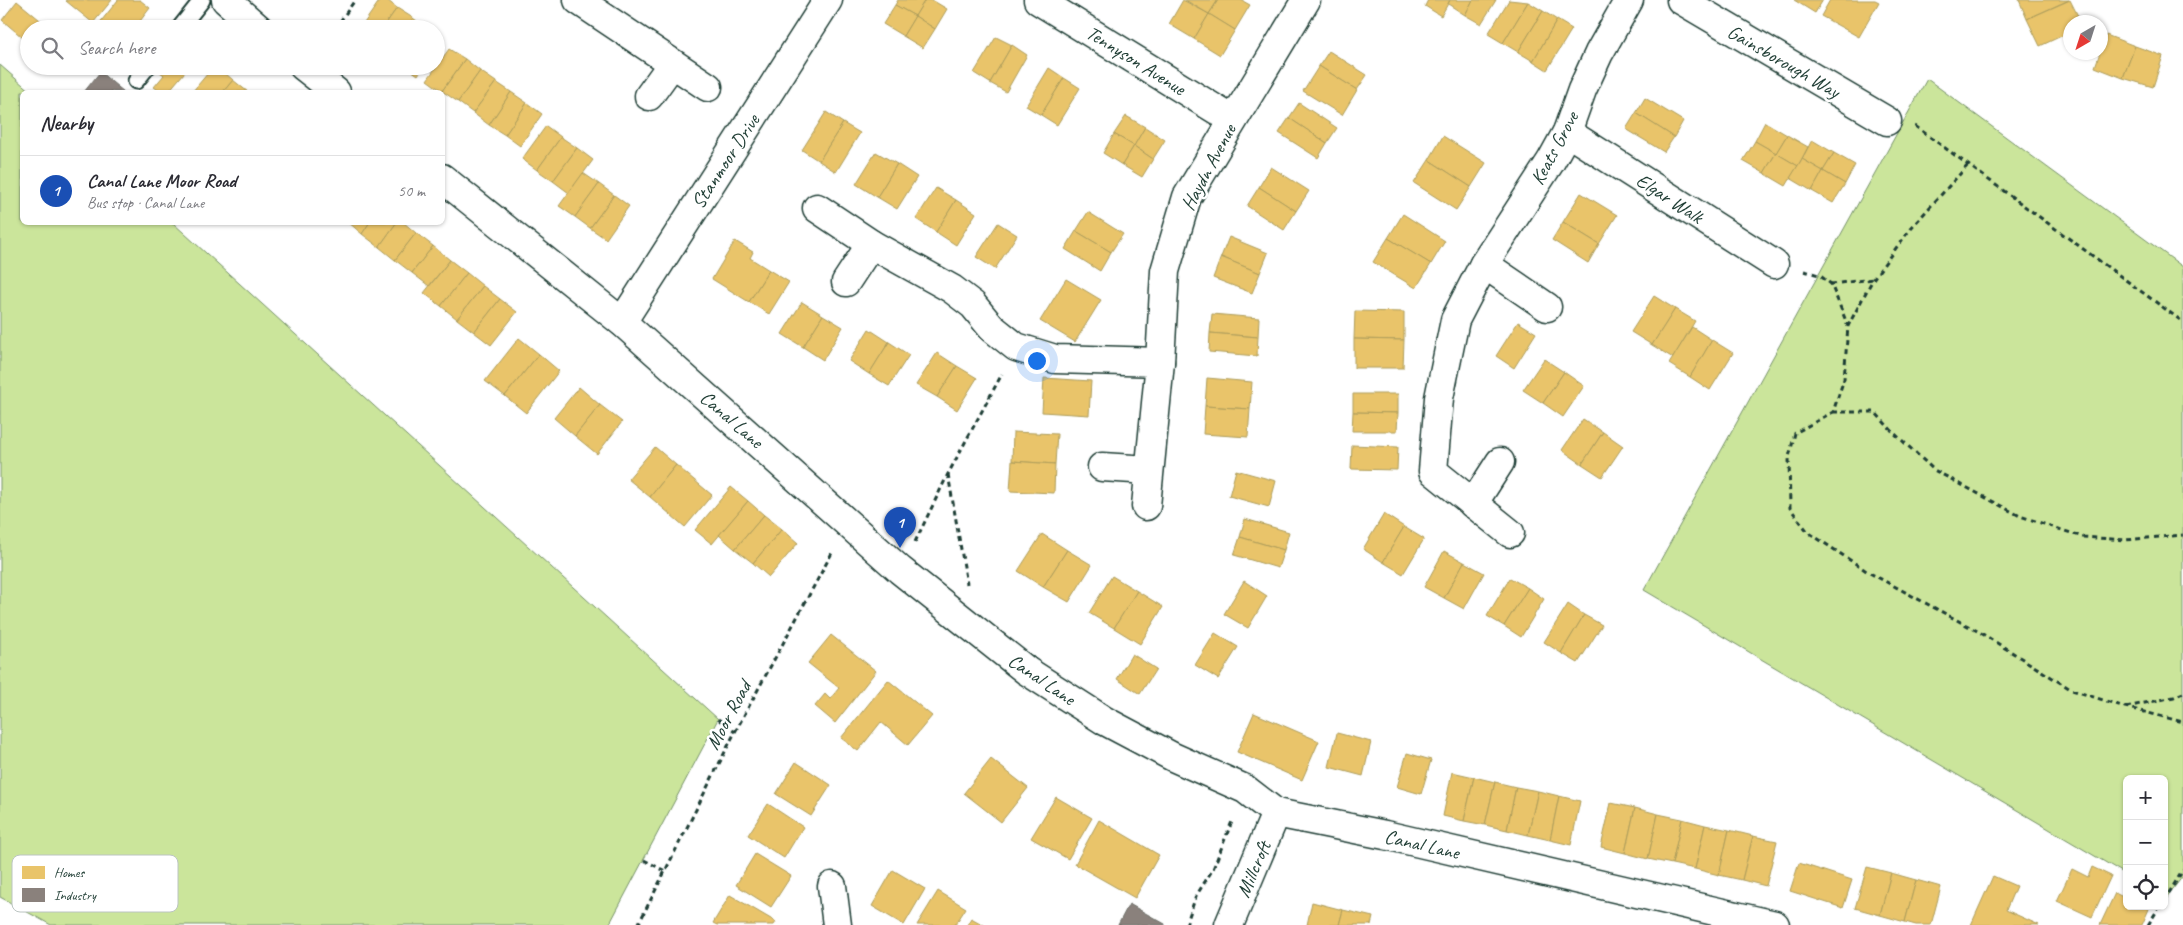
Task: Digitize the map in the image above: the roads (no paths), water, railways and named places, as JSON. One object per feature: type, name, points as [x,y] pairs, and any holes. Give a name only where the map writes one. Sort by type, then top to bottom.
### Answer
[{"type":"street","points":[[226,0],[249,20]]},
{"type":"street","points":[[578,0],[708,87]]},
{"type":"street","name":"Stanmoor Drive","points":[[622,322],[828,0]]},
{"type":"street","name":"Tennyson Avenue","points":[[1038,0],[1232,120]]},
{"type":"street","name":"Haydn Avenue","points":[[1146,506],[1160,362],[1165,271],[1187,197],[1306,0]]},
{"type":"street","name":"Keats Grove","points":[[1510,532],[1432,471],[1439,398],[1455,320],[1484,264],[1551,161],[1567,132],[1589,75],[1629,0]]},
{"type":"street","name":"Gainsborough Way","points":[[1681,0],[1887,121]]},
{"type":"street","points":[[649,96],[672,64]]},
{"type":"street","points":[[314,75],[333,90]]},
{"type":"street","name":"Elgar Walk","points":[[1567,132],[1774,264]]},
{"type":"street","name":"Canal Lane","points":[[445,180],[622,322],[849,522],[900,570],[1027,670],[1105,721],[1173,757],[1245,789],[1276,813],[1385,835],[1775,925]]},
{"type":"street","points":[[817,208],[871,244],[952,289],[973,305],[991,327],[1016,347],[1055,359],[1160,362]]},
{"type":"street","points":[[846,282],[871,244]]},
{"type":"street","points":[[1484,264],[1547,307]]},
{"type":"street","points":[[1474,504],[1500,462]]},
{"type":"street","points":[[1102,467],[1149,470]]},
{"type":"street","name":"Millcroft","points":[[1229,925],[1276,813]]},
{"type":"street","points":[[832,886],[837,925]]},
{"type":"lane","points":[[186,20],[202,0]]},
{"type":"lane","points":[[136,81],[141,75]]},
{"type":"place","name":"Canal Lane Moor Road","points":[[900,548]]}]
